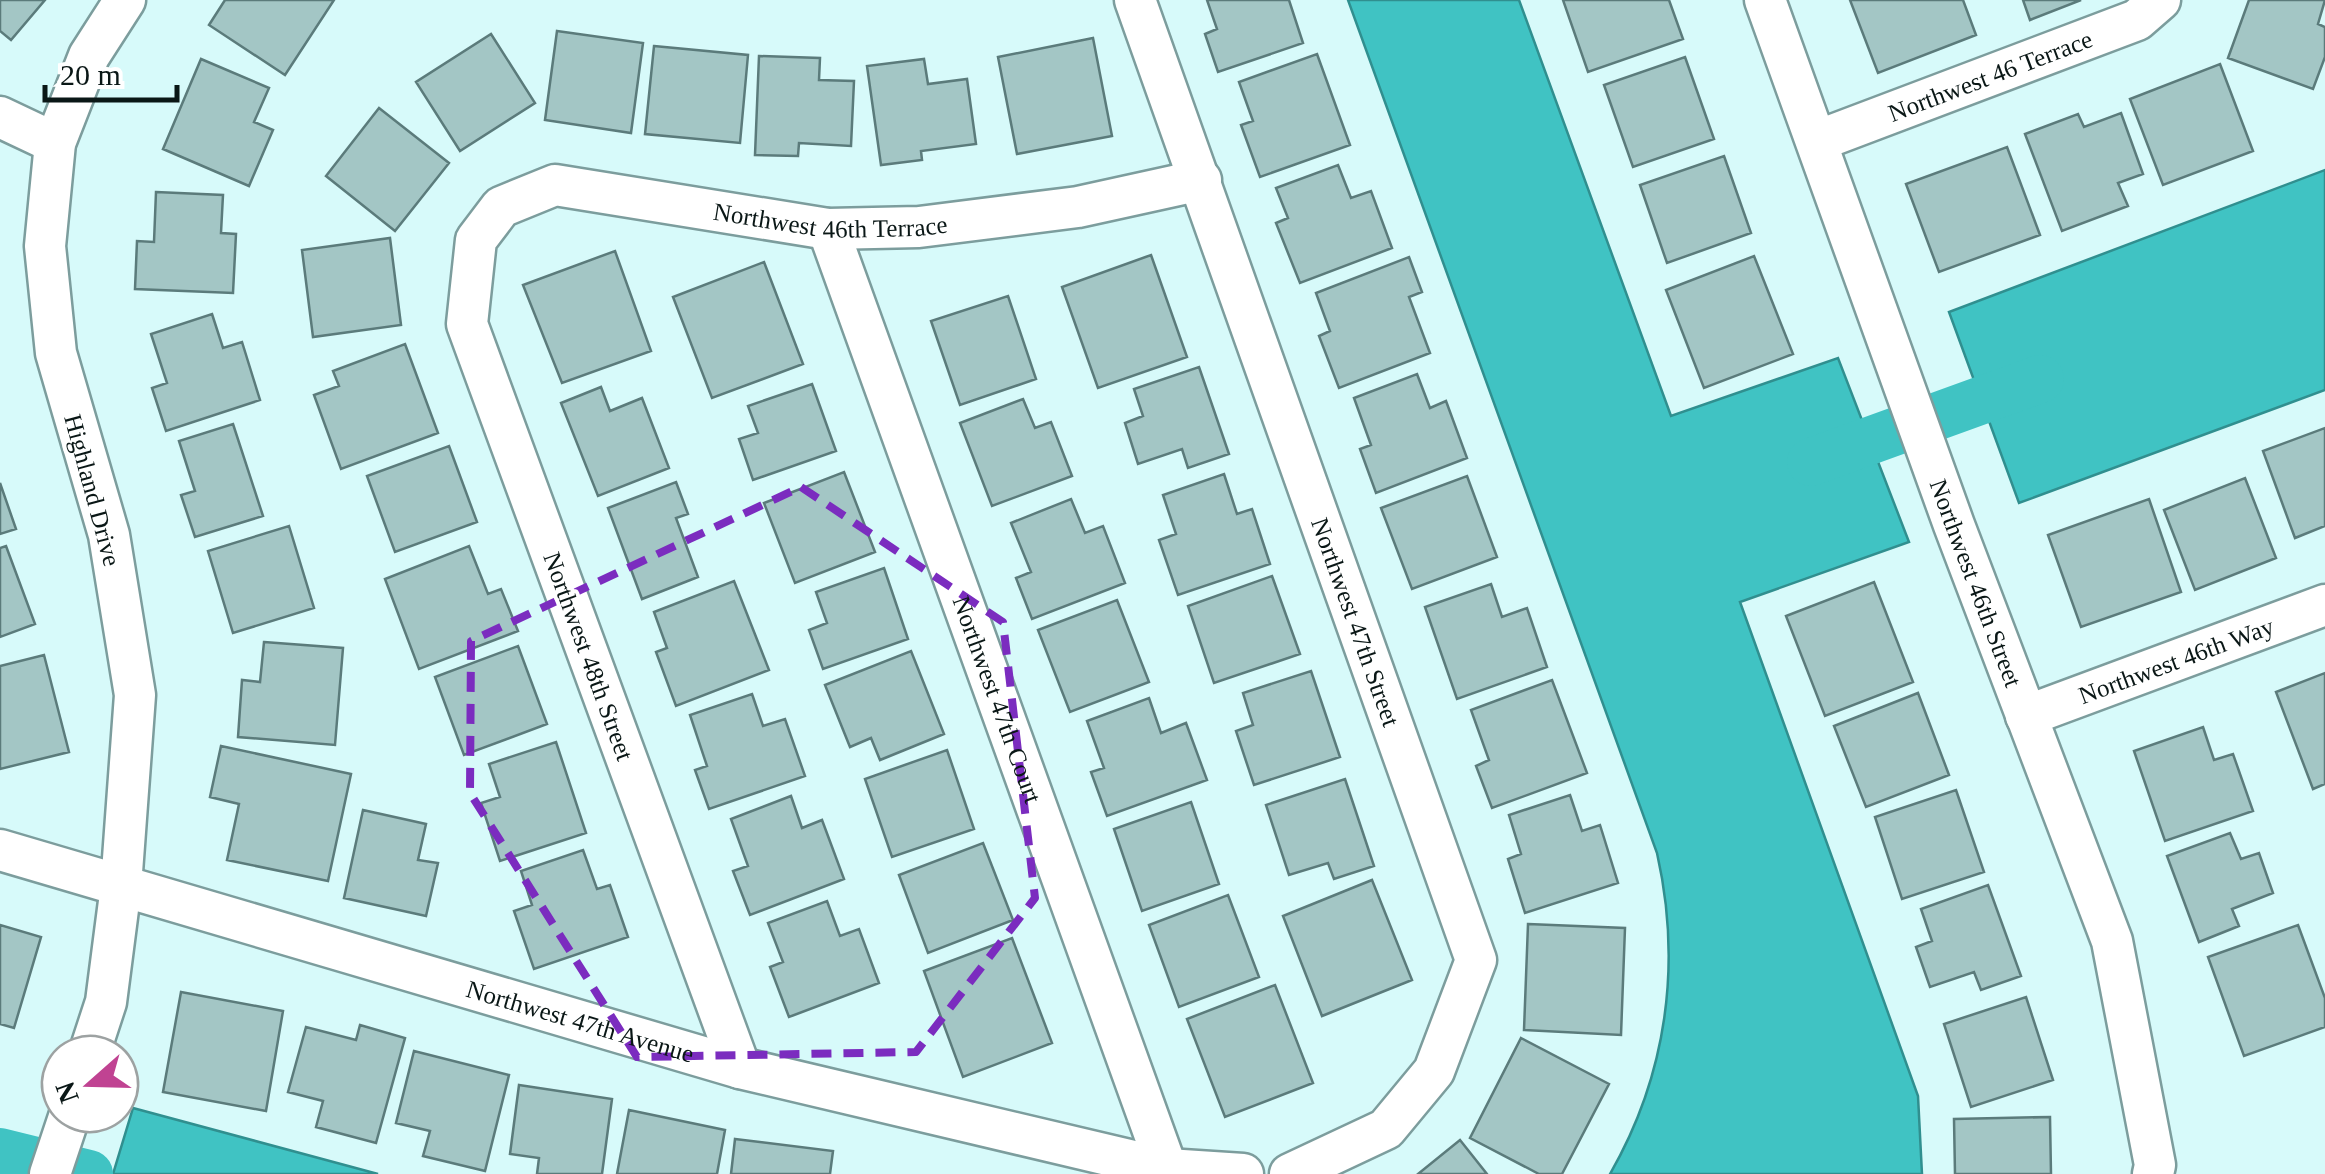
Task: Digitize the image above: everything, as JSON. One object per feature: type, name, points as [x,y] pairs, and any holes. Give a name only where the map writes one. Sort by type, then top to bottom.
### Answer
[{"type":"street","name":"Highland Drive","points":[[96,1034],[106,1002],[121,886],[134,695],[110,535],[56,353],[45,246],[55,143],[89,56],[125,0]]},
{"type":"street","name":"Northwest 47th Street","points":[[1135,0],[1476,960],[1434,1070],[1386,1129],[1290,1174]]},
{"type":"street","name":"Northwest 46th Street","points":[[1765,0],[1954,526],[2112,941],[2155,1165],[2153,1174]]},
{"type":"street","name":"Northwest 46 Terrace","points":[[1817,141],[2137,20],[2160,0]]},
{"type":"street","points":[[0,117],[55,143]]},
{"type":"street","name":"Northwest 46th Terrace","points":[[476,240],[502,207],[555,185],[828,229],[919,226],[1078,207],[1202,180]]},
{"type":"street","name":"Northwest 47th Court","points":[[828,229],[1166,1169]]},
{"type":"street","name":"Northwest 48th Street","points":[[476,240],[467,324],[740,1068]]},
{"type":"street","name":"Northwest 46th Way","points":[[2026,716],[2325,605]]},
{"type":"street","name":"Northwest 47th Avenue","points":[[0,850],[740,1068],[1166,1169]]},
{"type":"street","points":[[50,1174],[63,1134]]},
{"type":"street","points":[[1166,1169],[1243,1174]]},
{"type":"highlighted area","points":[[801,487],[1003,622],[1035,898],[916,1052],[637,1057],[470,793],[471,641]]},
{"type":"water","points":[[1348,0],[1519,0],[1671,416],[1838,358],[1909,542],[1740,602],[1918,1096],[1922,1174],[1610,1174],[1645,1098],[1664,1018],[1668,936],[1657,853]]},
{"type":"water","points":[[2325,170],[2325,390],[2019,503],[1949,312]]},
{"type":"water","points":[[140,1110],[378,1174],[113,1174],[125,1134],[140,1134]]},
{"type":"building","points":[[0,0],[45,0],[11,40],[0,31]]},
{"type":"building","points":[[225,0],[334,0],[285,75],[209,25]]},
{"type":"building","points":[[1207,0],[1289,0],[1303,43],[1218,72],[1205,34],[1217,29]]},
{"type":"building","points":[[1563,0],[1669,0],[1683,39],[1588,72]]},
{"type":"building","points":[[1850,0],[1963,0],[1976,35],[1878,73]]},
{"type":"building","points":[[2023,0],[2081,0],[2030,20]]},
{"type":"building","points":[[2249,0],[2325,0],[2318,24],[2325,27],[2325,57],[2313,89],[2228,58]]},
{"type":"building","points":[[557,31],[643,43],[631,133],[545,120]]},
{"type":"building","points":[[491,34],[535,103],[460,151],[416,82]]},
{"type":"building","points":[[1093,38],[1112,136],[1017,154],[998,57]]},
{"type":"building","points":[[654,46],[748,55],[740,143],[645,134]]},
{"type":"building","points":[[1317,54],[1350,145],[1260,177],[1241,125],[1253,121],[1239,82]]},
{"type":"building","points":[[759,56],[820,58],[819,80],[854,81],[851,146],[799,143],[798,156],[755,155]]},
{"type":"building","points":[[1685,57],[1714,139],[1633,167],[1604,85]]},
{"type":"building","points":[[201,59],[269,88],[254,122],[273,130],[249,186],[163,149]]},
{"type":"building","points":[[924,59],[928,84],[967,79],[976,144],[921,151],[922,160],[881,165],[867,66]]},
{"type":"building","points":[[2220,64],[2253,151],[2163,185],[2130,99]]},
{"type":"building","points":[[379,108],[449,163],[395,231],[326,176]]},
{"type":"building","points":[[2121,113],[2143,174],[2118,183],[2128,206],[2062,231],[2025,134],[2078,114],[2084,127]]},
{"type":"building","points":[[2007,147],[2040,235],[1939,272],[1906,184]]},
{"type":"building","points":[[1724,156],[1751,233],[1667,263],[1640,185]]},
{"type":"building","points":[[1338,165],[1351,198],[1371,191],[1392,248],[1300,283],[1276,223],[1288,218],[1276,188]]},
{"type":"building","points":[[156,192],[223,195],[221,233],[236,234],[233,293],[135,289],[137,241],[154,242]]},
{"type":"building","points":[[390,238],[401,325],[313,337],[302,250]]},
{"type":"building","points":[[615,251],[651,351],[562,383],[523,285]]},
{"type":"building","points":[[1151,255],[1187,357],[1098,388],[1062,287]]},
{"type":"building","points":[[1754,256],[1793,354],[1704,388],[1666,290]]},
{"type":"building","points":[[1409,257],[1422,292],[1409,297],[1430,353],[1339,388],[1319,336],[1330,331],[1316,293]]},
{"type":"building","points":[[764,262],[803,364],[712,398],[673,297]]},
{"type":"building","points":[[1008,296],[1036,379],[960,405],[931,321]]},
{"type":"building","points":[[212,314],[223,348],[242,342],[260,400],[166,431],[152,388],[167,383],[151,334]]},
{"type":"building","points":[[405,344],[438,433],[341,469],[314,395],[339,386],[333,371]]},
{"type":"building","points":[[1199,367],[1229,454],[1188,468],[1182,449],[1138,464],[1125,423],[1143,416],[1134,389]]},
{"type":"building","points":[[1417,374],[1430,408],[1446,401],[1467,458],[1376,493],[1360,449],[1371,445],[1354,398]]},
{"type":"building","points":[[812,384],[836,451],[753,480],[739,439],[758,433],[748,406]]},
{"type":"building","points":[[601,387],[610,411],[642,398],[669,468],[598,496],[561,403]]},
{"type":"building","points":[[1023,399],[1035,428],[1051,422],[1072,476],[992,506],[960,423]]},
{"type":"building","points":[[233,424],[263,516],[195,537],[181,495],[195,491],[179,441]]},
{"type":"building","points":[[2325,428],[2325,526],[2295,538],[2263,451]]},
{"type":"building","points":[[449,446],[477,522],[395,552],[367,476]]},
{"type":"building","points":[[844,472],[875,552],[795,583],[764,503]]},
{"type":"building","points":[[1224,474],[1237,514],[1252,509],[1270,564],[1178,595],[1159,540],[1176,534],[1163,495]]},
{"type":"building","points":[[1467,476],[1497,557],[1412,589],[1381,508]]},
{"type":"building","points":[[2245,478],[2276,558],[2195,590],[2164,510]]},
{"type":"building","points":[[676,482],[688,514],[676,518],[698,577],[642,599],[608,508]]},
{"type":"building","points":[[0,483],[16,529],[0,534]]},
{"type":"building","points":[[1071,499],[1085,533],[1103,526],[1125,583],[1032,619],[1016,578],[1031,572],[1011,523]]},
{"type":"building","points":[[2149,499],[2181,592],[2081,627],[2048,535]]},
{"type":"building","points":[[289,526],[314,608],[233,633],[208,551]]},
{"type":"building","points":[[6,546],[35,624],[0,637],[0,548]]},
{"type":"building","points":[[469,546],[488,594],[501,589],[518,631],[419,669],[385,579]]},
{"type":"building","points":[[884,568],[908,639],[823,669],[809,630],[827,623],[816,592]]},
{"type":"building","points":[[1272,576],[1300,654],[1214,683],[1188,606]]},
{"type":"building","points":[[734,581],[769,670],[676,706],[656,652],[667,648],[654,612]]},
{"type":"building","points":[[1874,582],[1913,682],[1825,716],[1786,616]]},
{"type":"building","points":[[1491,584],[1502,617],[1527,608],[1547,667],[1457,699],[1425,607]]},
{"type":"building","points":[[1117,600],[1149,682],[1070,712],[1038,630]]},
{"type":"building","points":[[264,642],[343,648],[335,745],[238,737],[242,680],[260,682]]},
{"type":"building","points":[[518,646],[547,724],[464,755],[435,677]]},
{"type":"building","points":[[911,651],[944,734],[880,760],[871,738],[850,747],[825,685]]},
{"type":"building","points":[[44,655],[69,752],[0,769],[0,666]]},
{"type":"building","points":[[1311,671],[1340,757],[1254,785],[1236,731],[1253,725],[1243,693]]},
{"type":"building","points":[[2325,673],[2325,784],[2313,789],[2276,692]]},
{"type":"building","points":[[1552,680],[1587,773],[1492,808],[1476,766],[1489,760],[1471,710]]},
{"type":"building","points":[[1918,693],[1949,775],[1866,807],[1834,726]]},
{"type":"building","points":[[752,694],[763,726],[785,719],[805,776],[709,809],[695,770],[707,766],[690,715]]},
{"type":"building","points":[[1149,698],[1161,733],[1186,723],[1207,780],[1107,816],[1091,772],[1104,768],[1087,721]]},
{"type":"building","points":[[2203,727],[2214,760],[2233,754],[2253,811],[2165,841],[2134,751]]},
{"type":"building","points":[[556,742],[586,833],[500,861],[481,803],[500,797],[489,764]]},
{"type":"building","points":[[221,746],[351,774],[328,881],[227,860],[239,804],[210,797]]},
{"type":"building","points":[[947,750],[974,829],[892,857],[865,779]]},
{"type":"building","points":[[1345,779],[1374,866],[1334,879],[1328,863],[1289,875],[1266,805]]},
{"type":"building","points":[[1956,790],[1984,872],[1902,899],[1875,817]]},
{"type":"building","points":[[1570,795],[1582,831],[1600,825],[1618,883],[1525,913],[1508,859],[1521,854],[1509,815]]},
{"type":"building","points":[[791,796],[802,828],[822,820],[844,879],[750,915],[733,871],[748,866],[731,819]]},
{"type":"building","points":[[1191,802],[1219,884],[1142,911],[1114,829]]},
{"type":"building","points":[[363,810],[426,824],[418,860],[438,863],[426,916],[344,898]]},
{"type":"building","points":[[2230,833],[2241,859],[2259,853],[2273,893],[2232,909],[2239,926],[2199,942],[2167,856]]},
{"type":"building","points":[[983,843],[1013,920],[928,953],[899,875]]},
{"type":"building","points":[[583,850],[597,889],[610,885],[628,937],[534,969],[514,911],[532,905],[521,871]]},
{"type":"building","points":[[1372,880],[1412,980],[1322,1016],[1283,916]]},
{"type":"building","points":[[1988,885],[2021,976],[1981,990],[1974,972],[1930,987],[1916,947],[1932,941],[1921,909]]},
{"type":"building","points":[[1228,895],[1259,977],[1179,1007],[1149,925]]},
{"type":"building","points":[[827,901],[840,936],[859,929],[879,983],[789,1017],[770,967],[783,962],[768,923]]},
{"type":"building","points":[[1528,924],[1625,928],[1621,1035],[1524,1030]]},
{"type":"building","points":[[0,925],[41,937],[14,1028],[0,1024]]},
{"type":"building","points":[[2298,925],[2325,998],[2325,1027],[2244,1056],[2208,957]]},
{"type":"building","points":[[1012,938],[1052,1043],[963,1077],[924,971]]},
{"type":"building","points":[[1275,985],[1313,1083],[1225,1117],[1187,1019]]},
{"type":"building","points":[[181,992],[283,1011],[266,1111],[163,1092]]},
{"type":"building","points":[[2026,997],[2053,1080],[1971,1107],[1944,1024]]},
{"type":"building","points":[[360,1025],[405,1038],[376,1143],[316,1127],[323,1101],[288,1092],[306,1027],[356,1040]]},
{"type":"building","points":[[1521,1038],[1609,1084],[1562,1174],[1539,1174],[1470,1138]]},
{"type":"building","points":[[414,1051],[509,1075],[485,1171],[423,1156],[430,1131],[396,1123]]},
{"type":"building","points":[[519,1085],[612,1099],[602,1174],[537,1174],[539,1158],[510,1154]]},
{"type":"building","points":[[629,1110],[725,1130],[717,1174],[617,1174]]},
{"type":"building","points":[[2050,1117],[2051,1174],[1955,1174],[1954,1119]]},
{"type":"building","points":[[735,1139],[833,1151],[830,1174],[731,1174]]},
{"type":"building","points":[[1460,1140],[1487,1174],[1418,1174]]},
{"type":"waterway","points":[[1811,462],[2040,379]]},
{"type":"waterway","points":[[0,1152],[89,1174]]}]
